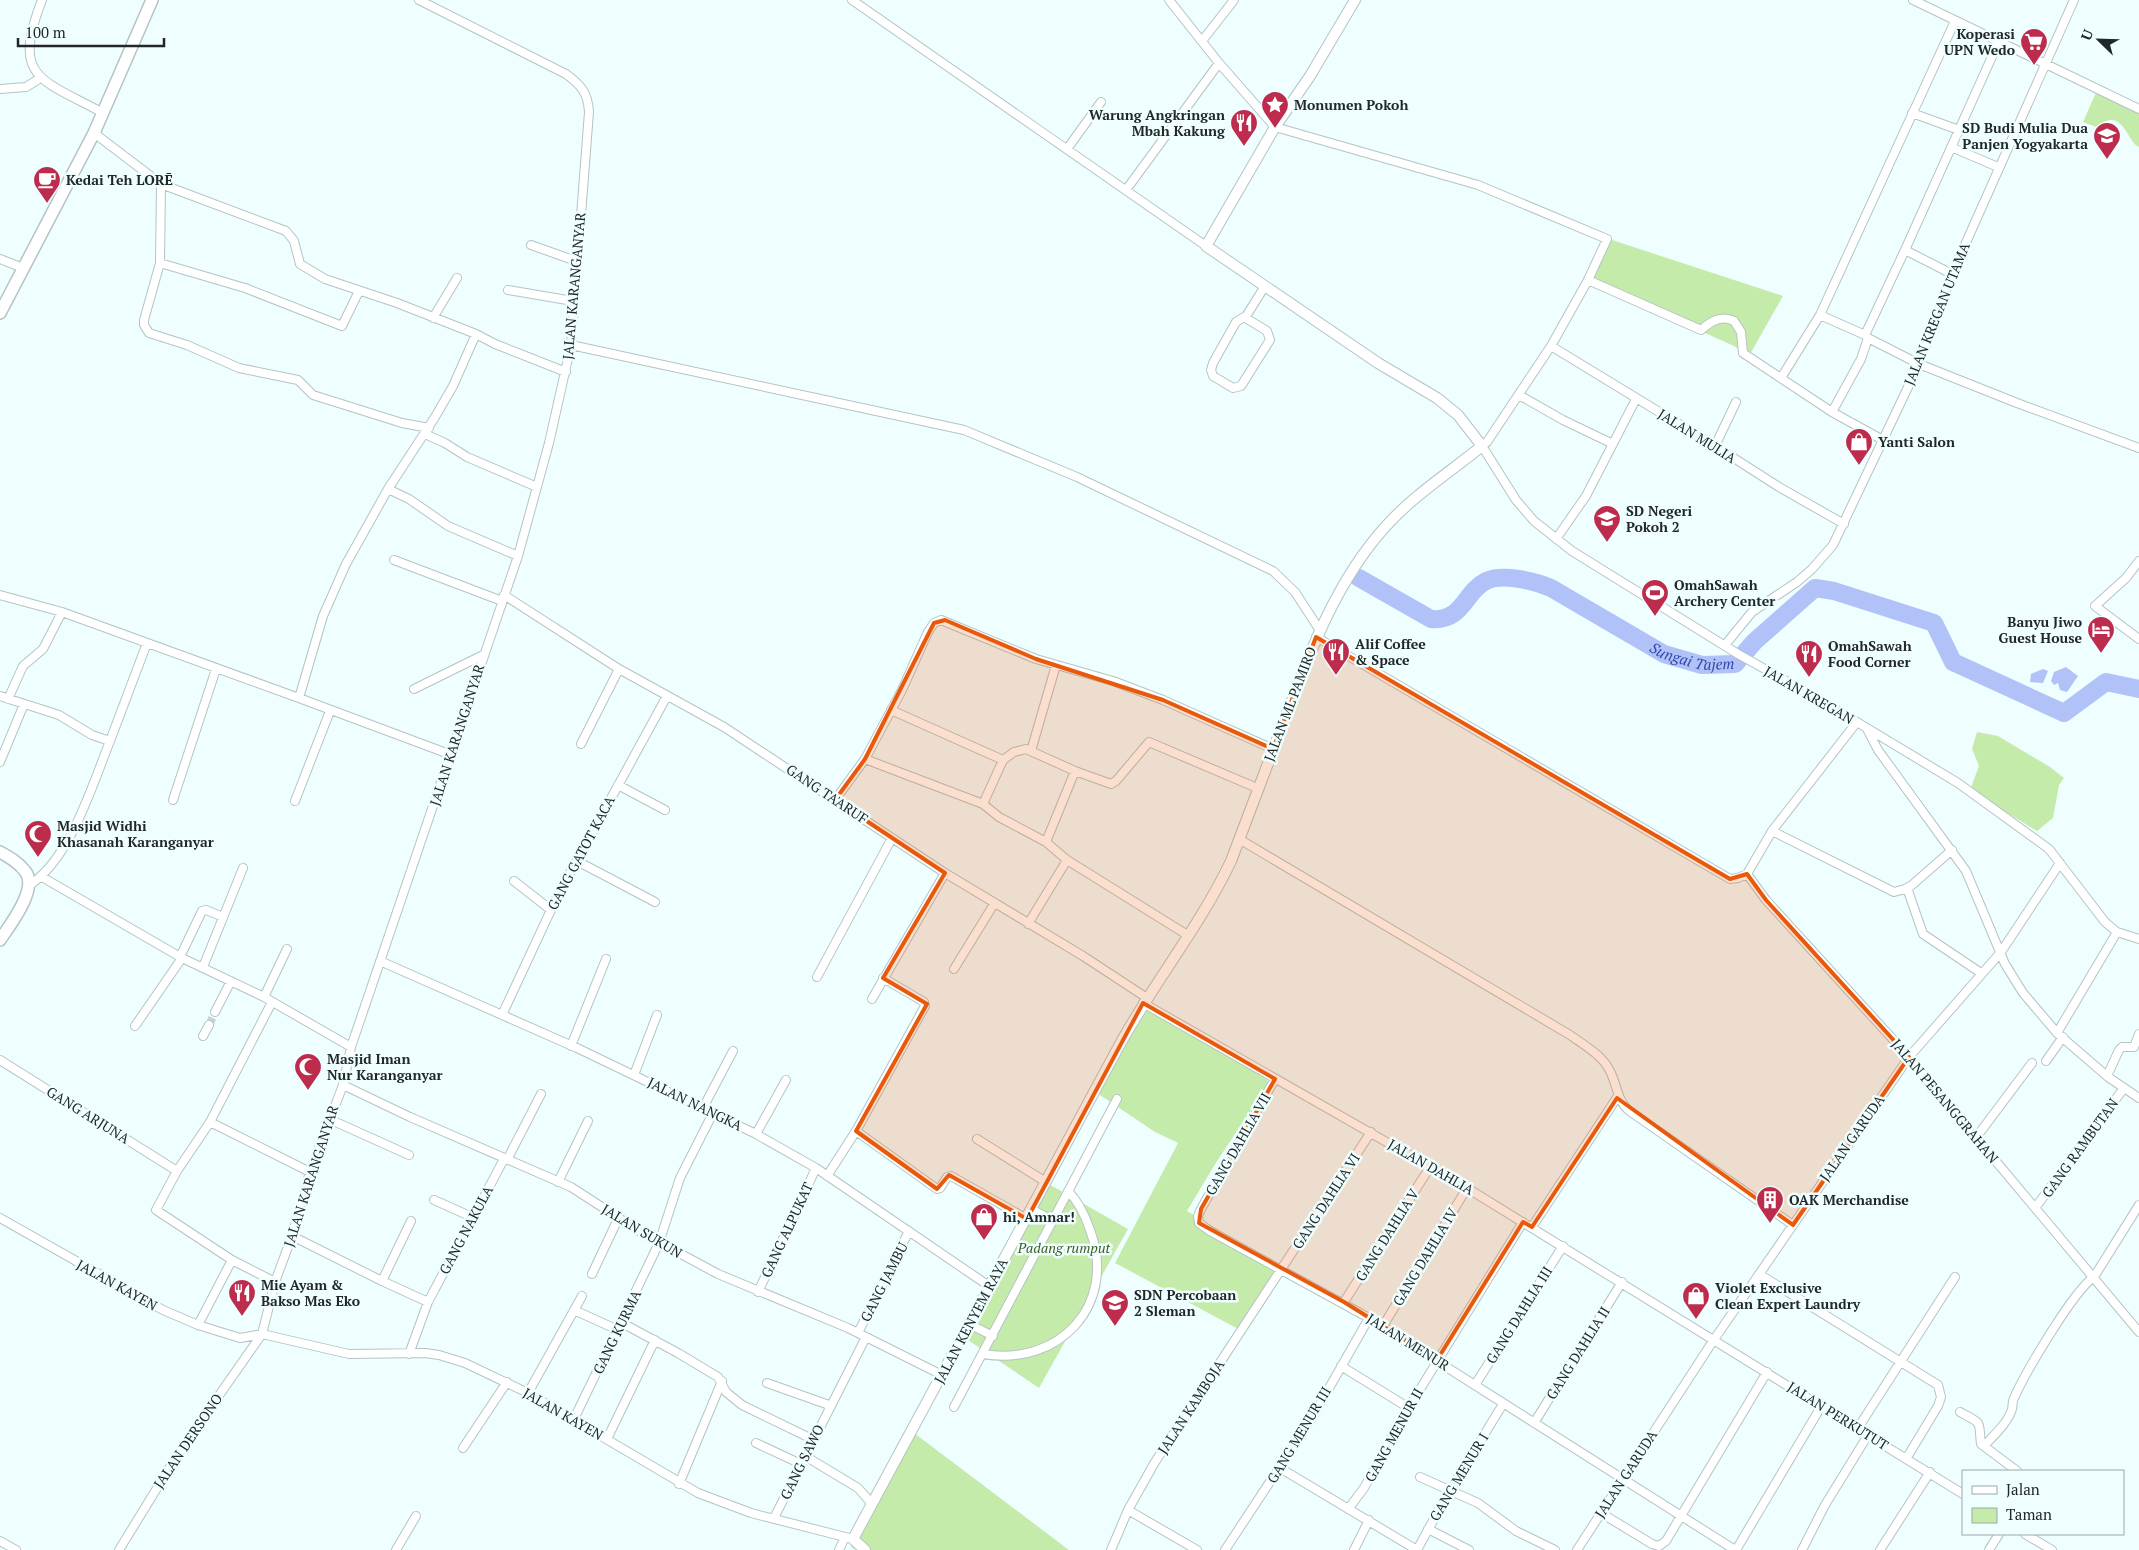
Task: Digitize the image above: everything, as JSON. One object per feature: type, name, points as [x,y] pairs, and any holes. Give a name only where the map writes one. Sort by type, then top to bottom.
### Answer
[{"type":"main road","points":[[0,313],[94,133],[152,0]]},
{"type":"main road","points":[[0,852],[26,872],[29,878],[25,900],[2,934]]},
{"type":"street","points":[[42,0],[32,24],[28,43],[29,54],[39,79],[103,113]]},
{"type":"street","name":"JALAN KARANGANYAR","points":[[262,1334],[274,1282],[292,1236],[310,1172],[343,1085],[351,1047],[414,867],[449,754],[518,556],[566,372],[570,345],[588,99],[578,83],[566,74],[420,0]]},
{"type":"street","points":[[852,0],[1206,246],[1378,363],[1437,398],[1458,414],[1482,446],[1488,442],[1551,346],[1588,280],[1606,243],[1606,238],[1478,185],[1275,127],[1219,63],[1169,0]]},
{"type":"street","points":[[1202,41],[1234,0]]},
{"type":"street","points":[[1206,246],[1275,127],[1310,76],[1355,0]]},
{"type":"street","points":[[1913,0],[2139,109]]},
{"type":"street","name":"JALAN KREGAN UTAMA","points":[[1725,646],[1752,612],[1812,569],[1833,545],[1919,364],[1952,274],[1998,167],[2074,0]]},
{"type":"street","points":[[1781,378],[1820,315],[1955,21]]},
{"type":"street","points":[[1820,315],[1865,335],[1906,250],[1999,41]]},
{"type":"street","points":[[1126,190],[1219,63]]},
{"type":"street","points":[[0,89],[26,87],[39,79]]},
{"type":"street","points":[[1067,149],[1101,102]]},
{"type":"street","points":[[1912,113],[1959,130]]},
{"type":"street","points":[[94,133],[160,184],[286,231],[294,241],[303,267],[325,279],[476,334],[495,344],[566,372]]},
{"type":"street","points":[[1951,147],[1998,167]]},
{"type":"street","points":[[160,184],[160,262],[144,320],[144,325],[149,333],[188,345],[240,368],[298,380],[313,395],[427,431],[467,458],[537,487]]},
{"type":"street","points":[[531,245],[576,261]]},
{"type":"street","points":[[1906,250],[1952,274]]},
{"type":"street","points":[[0,259],[22,268]]},
{"type":"street","points":[[160,262],[246,288],[342,326],[359,291]]},
{"type":"street","points":[[433,318],[457,278]]},
{"type":"street","points":[[1588,280],[1701,330],[1713,321],[1722,318],[1734,321],[1741,332],[1743,352],[1832,412],[1882,440]]},
{"type":"street","points":[[1245,318],[1267,331],[1270,340],[1241,386],[1233,388],[1213,376],[1212,367],[1236,322],[1240,318],[1245,318],[1266,286]]},
{"type":"street","points":[[508,290],[573,301]]},
{"type":"street","points":[[299,698],[330,599],[346,564],[388,489],[427,431],[453,386],[476,334]]},
{"type":"street","points":[[1832,412],[1861,359],[1868,338],[1919,364],[2139,448]]},
{"type":"street","points":[[570,345],[964,430],[1077,477],[1273,572],[1295,592],[1318,633],[1730,879],[1747,874],[1772,831],[1856,722]]},
{"type":"street","name":"JALAN MULIA","points":[[1551,346],[1715,446],[1779,488],[1844,524]]},
{"type":"street","points":[[1519,395],[1562,420],[1613,444]]},
{"type":"street","points":[[1556,538],[1586,496],[1636,399]]},
{"type":"street","points":[[1715,446],[1736,402]]},
{"type":"street","name":"JALAN ML PAMIRO","points":[[1145,1000],[1189,936],[1218,889],[1318,633],[1350,574],[1386,525],[1420,494],[1482,446]]},
{"type":"street","name":"JALAN KREGAN","points":[[1482,446],[1516,500],[1534,521],[1556,538],[1592,565],[1746,659],[1867,728],[1958,783],[2033,835],[2049,849],[2099,915],[2117,932],[2139,939]]},
{"type":"street","points":[[388,489],[409,499],[448,526],[518,556]]},
{"type":"street","name":"GANG TA'ARUF","points":[[394,560],[503,598],[619,669],[724,727],[945,873],[1083,956],[1145,1000]]},
{"type":"street","points":[[2139,561],[2126,578],[2095,606],[2139,639]]},
{"type":"street","points":[[0,595],[62,612],[449,754]]},
{"type":"street","points":[[8,699],[23,666],[43,649],[62,612]]},
{"type":"street","points":[[835,800],[865,759],[891,710],[928,632],[939,620],[947,621],[1027,655],[1113,681],[1163,700],[1273,749]]},
{"type":"street","points":[[28,886],[42,877],[63,849],[110,742],[147,643]]},
{"type":"street","points":[[414,689],[483,655]]},
{"type":"street","points":[[1031,751],[1056,665]]},
{"type":"street","points":[[173,800],[216,669]]},
{"type":"street","points":[[581,744],[619,669]]},
{"type":"street","points":[[0,696],[59,716],[92,735],[110,742]]},
{"type":"street","name":"GANG GATOT KACA","points":[[502,1015],[551,910],[668,696]]},
{"type":"street","points":[[0,762],[24,704]]},
{"type":"street","points":[[891,710],[1003,760]]},
{"type":"street","points":[[295,801],[330,711]]},
{"type":"street","points":[[1867,728],[1878,750],[1952,850],[1976,891],[2005,964],[2023,993],[2060,1035],[2107,1076],[2139,1098]]},
{"type":"street","points":[[983,804],[1003,760],[1014,752],[1031,751],[1075,771],[1112,784],[1150,742],[1257,788]]},
{"type":"street","points":[[865,759],[983,804],[999,817],[1046,842],[1067,860],[1189,936]]},
{"type":"street","points":[[1046,842],[1075,771]]},
{"type":"street","points":[[618,785],[665,810]]},
{"type":"street","points":[[1772,831],[1891,891],[1900,891],[1907,888],[1952,850]]},
{"type":"street","points":[[817,977],[892,838]]},
{"type":"street","points":[[1239,839],[1570,1035],[1603,1061],[1611,1073],[1618,1096],[1628,1110],[1792,1225]]},
{"type":"street","points":[[1028,924],[1067,860]]},
{"type":"street","points":[[577,861],[655,902]]},
{"type":"street","name":"JALAN GARUDA","points":[[1577,1550],[1713,1341],[1910,1056],[2001,952],[2060,863]]},
{"type":"street","points":[[203,967],[244,868]]},
{"type":"street","points":[[872,999],[945,873]]},
{"type":"street","name":"JALAN PESANGGRAHAN","points":[[1747,874],[1766,900],[1910,1056],[1974,1139],[2094,1277],[2139,1332]]},
{"type":"street","points":[[42,877],[181,958],[264,997],[351,1047]]},
{"type":"street","points":[[514,881],[551,910]]},
{"type":"street","points":[[1907,888],[1923,934],[1981,973]]},
{"type":"street","points":[[954,969],[994,904]]},
{"type":"street","points":[[135,1026],[181,958],[202,911],[204,910],[223,917]]},
{"type":"street","points":[[2046,1061],[2117,932]]},
{"type":"street","points":[[264,997],[287,949]]},
{"type":"street","points":[[571,1046],[606,959]]},
{"type":"street","name":"JALAN NANGKA","points":[[380,961],[571,1046],[756,1134],[816,1168],[989,1286]]},
{"type":"street","points":[[827,1176],[856,1131],[925,1006],[924,1002],[883,978]]},
{"type":"street","points":[[215,1012],[231,981]]},
{"type":"street","name":"JALAN DAHLIA","points":[[1145,1000],[1274,1079],[1371,1132],[1532,1227],[1713,1341]]},
{"type":"street","name":"JALAN KENYEM RAYA","points":[[849,1538],[872,1504],[1145,1000]]},
{"type":"street","points":[[272,1002],[210,1122],[177,1171],[156,1210],[232,1260],[274,1282]]},
{"type":"street","points":[[634,1075],[657,1015]]},
{"type":"street","points":[[203,1036],[209,1025]]},
{"type":"street","points":[[2107,1076],[2119,1050],[2122,1047],[2134,1048],[2139,1034]]},
{"type":"street","points":[[703,1108],[733,1051]]},
{"type":"street","name":"GANG ARJUNA","points":[[0,1060],[177,1171]]},
{"type":"street","points":[[1974,1139],[2032,1063]]},
{"type":"street","name":"GANG DAHLIA VII","points":[[1201,1210],[1274,1079]]},
{"type":"street","points":[[756,1134],[786,1080]]},
{"type":"street","name":"JALAN SUKUN","points":[[343,1085],[505,1160],[582,1193],[618,1219],[659,1243],[758,1292],[866,1336],[942,1375]]},
{"type":"street","name":"GANG RAMBUTAN","points":[[2035,1208],[2124,1088]]},
{"type":"street","name":"GANG NAKULA","points":[[409,1354],[428,1302],[472,1217],[541,1094]]},
{"type":"street","points":[[1532,1227],[1618,1096]]},
{"type":"street","points":[[954,1407],[1117,1099]]},
{"type":"street","points":[[659,1243],[680,1178],[713,1113]]},
{"type":"street","points":[[329,1119],[409,1154]]},
{"type":"street","points":[[558,1182],[588,1121]]},
{"type":"street","points":[[210,1122],[310,1172]]},
{"type":"street","points":[[856,1131],[937,1189],[940,1188],[947,1177],[951,1176],[1029,1214],[1052,1220]]},
{"type":"street","name":"GANG DAHLIA VI","points":[[1282,1270],[1371,1132]]},
{"type":"street","points":[[977,1140],[1046,1182]]},
{"type":"street","name":"GANG DAHLIA V","points":[[1344,1302],[1430,1167]]},
{"type":"street","name":"GANG ALPUKAT","points":[[758,1292],[816,1168]]},
{"type":"street","name":"GANG DAHLIA IV","points":[[1383,1326],[1467,1188]]},
{"type":"street","points":[[983,1354],[1010,1356],[1040,1350],[1061,1338],[1073,1328],[1085,1313],[1096,1286],[1098,1275],[1096,1246],[1083,1212],[1068,1191]]},
{"type":"street","points":[[434,1200],[472,1217]]},
{"type":"street","points":[[1984,1446],[2003,1425],[2012,1409],[2012,1401],[2022,1381],[2073,1299],[2084,1284],[2094,1277],[2139,1205]]},
{"type":"street","name":"JALAN MENUR","points":[[1201,1210],[1198,1220],[1203,1226],[1344,1302],[1623,1481],[1736,1550]]},
{"type":"street","name":"JALAN KAYEN","points":[[0,1218],[148,1302],[198,1325],[240,1338],[262,1334],[349,1354],[439,1355],[450,1358],[528,1393],[607,1438],[679,1484],[730,1506],[849,1538]]},
{"type":"street","points":[[592,1274],[618,1219]]},
{"type":"street","points":[[382,1281],[411,1220]]},
{"type":"street","name":"GANG MENUR II","points":[[1349,1508],[1364,1488],[1437,1360],[1523,1222]]},
{"type":"street","name":"GANG JAMBU","points":[[858,1333],[909,1232]]},
{"type":"street","points":[[292,1236],[428,1302]]},
{"type":"street","name":"GANG KURMA","points":[[574,1420],[659,1243]]},
{"type":"street","name":"GANG DAHLIA III","points":[[1475,1385],[1563,1246]]},
{"type":"street","points":[[198,1325],[232,1260]]},
{"type":"street","name":"JALAN KAMBOJA","points":[[1111,1550],[1128,1510],[1186,1412],[1282,1270]]},
{"type":"street","points":[[1759,1274],[1935,1382],[1941,1397],[1935,1413],[1906,1459]]},
{"type":"street","points":[[1858,1428],[1955,1277]]},
{"type":"street","name":"GANG DAHLIA II","points":[[1534,1423],[1622,1282]]},
{"type":"street","points":[[528,1393],[582,1296]]},
{"type":"street","points":[[574,1310],[654,1340],[722,1381],[726,1392],[735,1400],[812,1439]]},
{"type":"street","name":"GANG MENUR III","points":[[1225,1550],[1280,1468],[1369,1318]]},
{"type":"street","points":[[969,1324],[993,1336]]},
{"type":"street","name":"JALAN DERSONO","points":[[119,1550],[178,1454],[262,1334]]},
{"type":"street","name":"GANG SAWO","points":[[774,1518],[829,1405],[866,1336]]},
{"type":"street","points":[[607,1438],[654,1340]]},
{"type":"street","name":"JALAN PERKUTUT","points":[[1713,1341],[1822,1405],[1962,1493]]},
{"type":"street","points":[[1341,1366],[1409,1408]]},
{"type":"street","points":[[1601,1513],[1659,1546],[1666,1541],[1767,1372]]},
{"type":"street","points":[[679,1484],[722,1381]]},
{"type":"street","points":[[463,1448],[507,1382]]},
{"type":"street","points":[[767,1383],[829,1405]]},
{"type":"street","name":"GANG MENUR I","points":[[1417,1550],[1449,1492],[1503,1404]]},
{"type":"street","points":[[1736,1550],[1756,1512],[1822,1405]]},
{"type":"street","points":[[1960,1412],[1976,1420],[1981,1427],[1981,1444],[2017,1470]]},
{"type":"street","points":[[1802,1550],[1825,1505],[1868,1435]]},
{"type":"street","points":[[756,1443],[801,1464]]},
{"type":"street","points":[[805,1456],[858,1488],[872,1504]]},
{"type":"street","points":[[1280,1468],[1417,1550]]},
{"type":"street","points":[[1880,1550],[1930,1472]]},
{"type":"street","points":[[1420,1477],[1449,1492],[1478,1503],[1516,1532],[1555,1550]]},
{"type":"street","points":[[1128,1510],[1197,1550]]},
{"type":"street","points":[[396,1550],[416,1516]]},
{"type":"street","points":[[1354,1550],[1369,1520]]},
{"type":"street","points":[[1428,1529],[1469,1550]]},
{"type":"street","points":[[1988,1550],[1998,1535]]},
{"type":"street","points":[[2027,1535],[2052,1550]]},
{"type":"street","points":[[839,1550],[849,1538],[864,1550]]},
{"type":"street","points":[[0,1541],[16,1550]]},
{"type":"highlighted area","points":[[945,620],[1036,659],[1163,700],[1273,749],[1316,637],[1730,879],[1747,874],[1766,900],[1909,1057],[1793,1225],[1617,1098],[1532,1227],[1523,1222],[1437,1360],[1344,1302],[1199,1223],[1201,1209],[1275,1079],[1143,1003],[1027,1219],[949,1175],[937,1189],[856,1131],[927,1004],[883,978],[945,873],[835,800],[865,759],[934,623]]},
{"type":"green space","points":[[2098,88],[2139,109],[2139,147],[2118,122],[2113,120],[2105,121],[2096,127],[2083,122]]},
{"type":"green space","points":[[1609,239],[1783,296],[1749,356],[1734,346],[1590,281]]},
{"type":"green space","points":[[1977,732],[1998,736],[2050,767],[2064,778],[2059,785],[2053,818],[2037,831],[1970,790],[1979,766],[1972,749]]},
{"type":"green space","points":[[1145,1001],[1270,1082],[1217,1161],[1187,1211],[1283,1268],[1240,1330],[1115,1263],[1178,1143],[1155,1132],[1097,1093]]},
{"type":"green space","name":"Padang rumput","points":[[1047,1183],[1128,1229],[1039,1388],[965,1338]]},
{"type":"green space","points":[[914,1433],[1069,1550],[856,1550],[851,1547]]},
{"type":"water","points":[[2066,667],[2078,676],[2067,692],[2060,690],[2058,683],[2054,685],[2051,681],[2054,672]]},
{"type":"water","points":[[2043,669],[2048,671],[2043,683],[2030,682],[2031,674]]},
{"type":"waterway","name":"Sungai Tajem","points":[[1359,578],[1431,619],[1442,619],[1450,616],[1486,581],[1509,578],[1536,583],[1551,588],[1664,654],[1702,665],[1735,664],[1754,642],[1815,588],[1834,591],[1934,623],[1953,662],[2064,713],[2106,682],[2139,689]]},
{"type":"tunnel","points":[[209,1025],[215,1012]]},
{"type":"place","name":"Koperasi UPN Wedo","points":[[2034,66]]},
{"type":"place","name":"Monumen Pokoh","points":[[1275,129]]},
{"type":"place","name":"Warung Angkringan Mbah Kakung","points":[[1244,147]]},
{"type":"place","name":"SD Budi Mulia Dua Panjen Yogyakarta","points":[[2107,160]]},
{"type":"place","name":"Kedai Teh LORĒ","points":[[47,204]]},
{"type":"place","name":"Yanti Salon","points":[[1859,466]]},
{"type":"place","name":"SD Negeri Pokoh 2","points":[[1607,543]]},
{"type":"place","name":"OmahSawah Archery Center","points":[[1655,617]]},
{"type":"place","name":"Banyu Jiwo Guest House","points":[[2101,654]]},
{"type":"place","name":"Alif Coffee & Space","points":[[1336,676]]},
{"type":"place","name":"OmahSawah Food Corner","points":[[1809,678]]},
{"type":"place","name":"Masjid Widhi Khasanah Karanganyar","points":[[38,858]]},
{"type":"place","name":"Masjid Iman Nur Karanganyar","points":[[308,1091]]},
{"type":"place","name":"OAK Merchandise","points":[[1770,1224]]},
{"type":"place","name":"hi, Amnar!","points":[[984,1241]]},
{"type":"place","name":"Mie Ayam & Bakso Mas Eko","points":[[242,1317]]},
{"type":"place","name":"Violet Exclusive Clean Expert Laundry","points":[[1696,1320]]},
{"type":"place","name":"SDN Percobaan 2 Sleman","points":[[1115,1327]]}]
